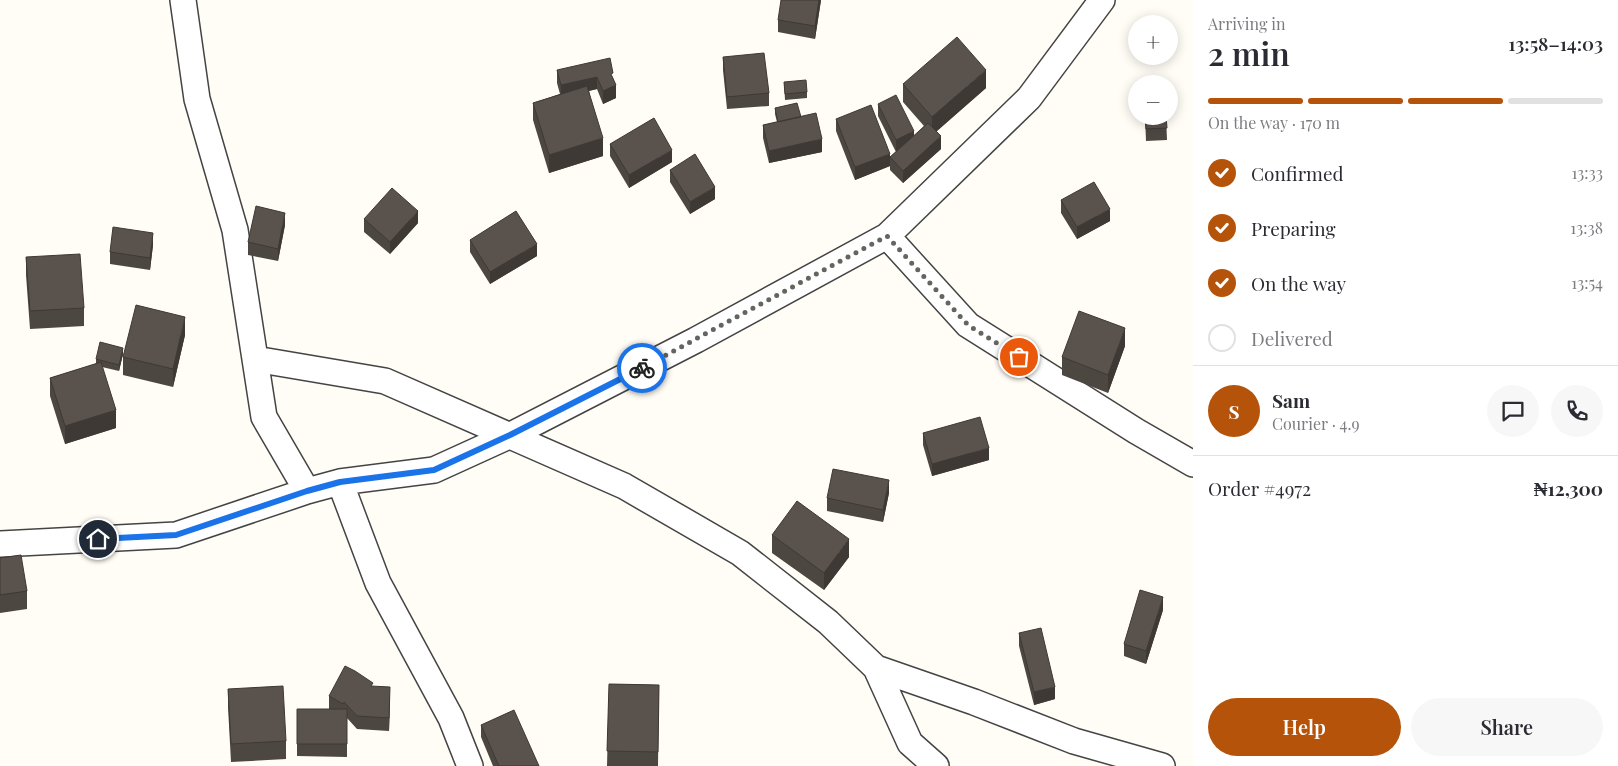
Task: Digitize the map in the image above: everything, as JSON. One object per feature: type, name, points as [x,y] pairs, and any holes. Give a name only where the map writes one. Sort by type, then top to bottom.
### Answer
[{"type":"street","points":[[183,0],[197,98],[235,230],[264,417],[307,491]]},
{"type":"street","points":[[0,544],[176,535],[307,491],[340,482],[434,470],[510,435],[696,340],[887,236],[1029,98],[1102,0]]},
{"type":"street","points":[[887,236],[968,325],[1136,431],[1193,464]]},
{"type":"street","points":[[255,358],[385,381],[624,486],[740,553],[828,622],[876,668],[910,743],[936,766]]},
{"type":"street","points":[[340,482],[378,583],[451,718],[470,766]]},
{"type":"street","points":[[876,668],[974,702],[1074,741],[1162,766]]},
{"type":"building","points":[[781,0],[819,0],[815,26],[778,20]]},
{"type":"building","points":[[957,37],[986,70],[932,117],[903,84]]},
{"type":"building","points":[[764,53],[769,93],[727,97],[723,57]]},
{"type":"building","points":[[610,58],[613,73],[611,74],[616,85],[603,91],[597,77],[561,85],[557,70]]},
{"type":"building","points":[[806,80],[807,92],[785,94],[784,82]]},
{"type":"building","points":[[587,86],[603,138],[549,155],[533,103]]},
{"type":"building","points":[[896,95],[914,131],[896,140],[878,104]]},
{"type":"building","points":[[797,103],[801,117],[778,122],[775,108]]},
{"type":"building","points":[[871,105],[890,154],[855,167],[836,119]]},
{"type":"building","points":[[816,113],[822,139],[769,151],[763,125]]},
{"type":"building","points":[[654,118],[672,150],[629,175],[610,144]]},
{"type":"building","points":[[928,123],[941,136],[903,171],[890,157]]},
{"type":"building","points":[[1146,125],[1167,125],[1167,128],[1146,129]]},
{"type":"building","points":[[695,154],[715,187],[690,202],[670,170]]},
{"type":"building","points":[[1094,182],[1110,209],[1077,227],[1061,200]]},
{"type":"building","points":[[392,188],[418,211],[390,242],[364,219]]},
{"type":"building","points":[[256,206],[285,213],[278,249],[248,242]]},
{"type":"building","points":[[516,211],[537,244],[490,272],[470,240]]},
{"type":"building","points":[[113,227],[153,233],[150,258],[110,252]]},
{"type":"building","points":[[80,254],[84,308],[30,311],[26,257]]},
{"type":"building","points":[[136,305],[185,317],[173,369],[123,357]]},
{"type":"building","points":[[1079,311],[1125,328],[1108,375],[1062,357]]},
{"type":"building","points":[[100,342],[123,348],[119,365],[96,359]]},
{"type":"building","points":[[101,362],[116,410],[65,426],[50,378]]},
{"type":"building","points":[[980,417],[989,448],[932,464],[923,433]]},
{"type":"building","points":[[833,469],[889,480],[883,510],[827,498]]},
{"type":"building","points":[[797,501],[849,539],[824,573],[772,535]]},
{"type":"building","points":[[21,555],[27,591],[0,595],[0,558]]},
{"type":"building","points":[[1140,590],[1163,597],[1146,651],[1124,644]]},
{"type":"building","points":[[1041,628],[1055,687],[1034,692],[1019,633]]},
{"type":"building","points":[[345,666],[373,683],[371,686],[390,687],[389,718],[357,716],[344,702],[343,704],[329,696]]},
{"type":"building","points":[[609,684],[659,685],[658,752],[607,751]]},
{"type":"building","points":[[283,686],[286,741],[231,744],[228,689]]},
{"type":"building","points":[[297,709],[347,709],[347,744],[297,744]]},
{"type":"building","points":[[514,710],[539,766],[499,766],[481,725]]},
{"type":"way so far","points":[[642,368],[805,282],[887,236],[968,325],[1019,357]]},
{"type":"route","points":[[98,539],[176,535],[307,491],[340,482],[434,470],[510,435],[642,368]]}]
